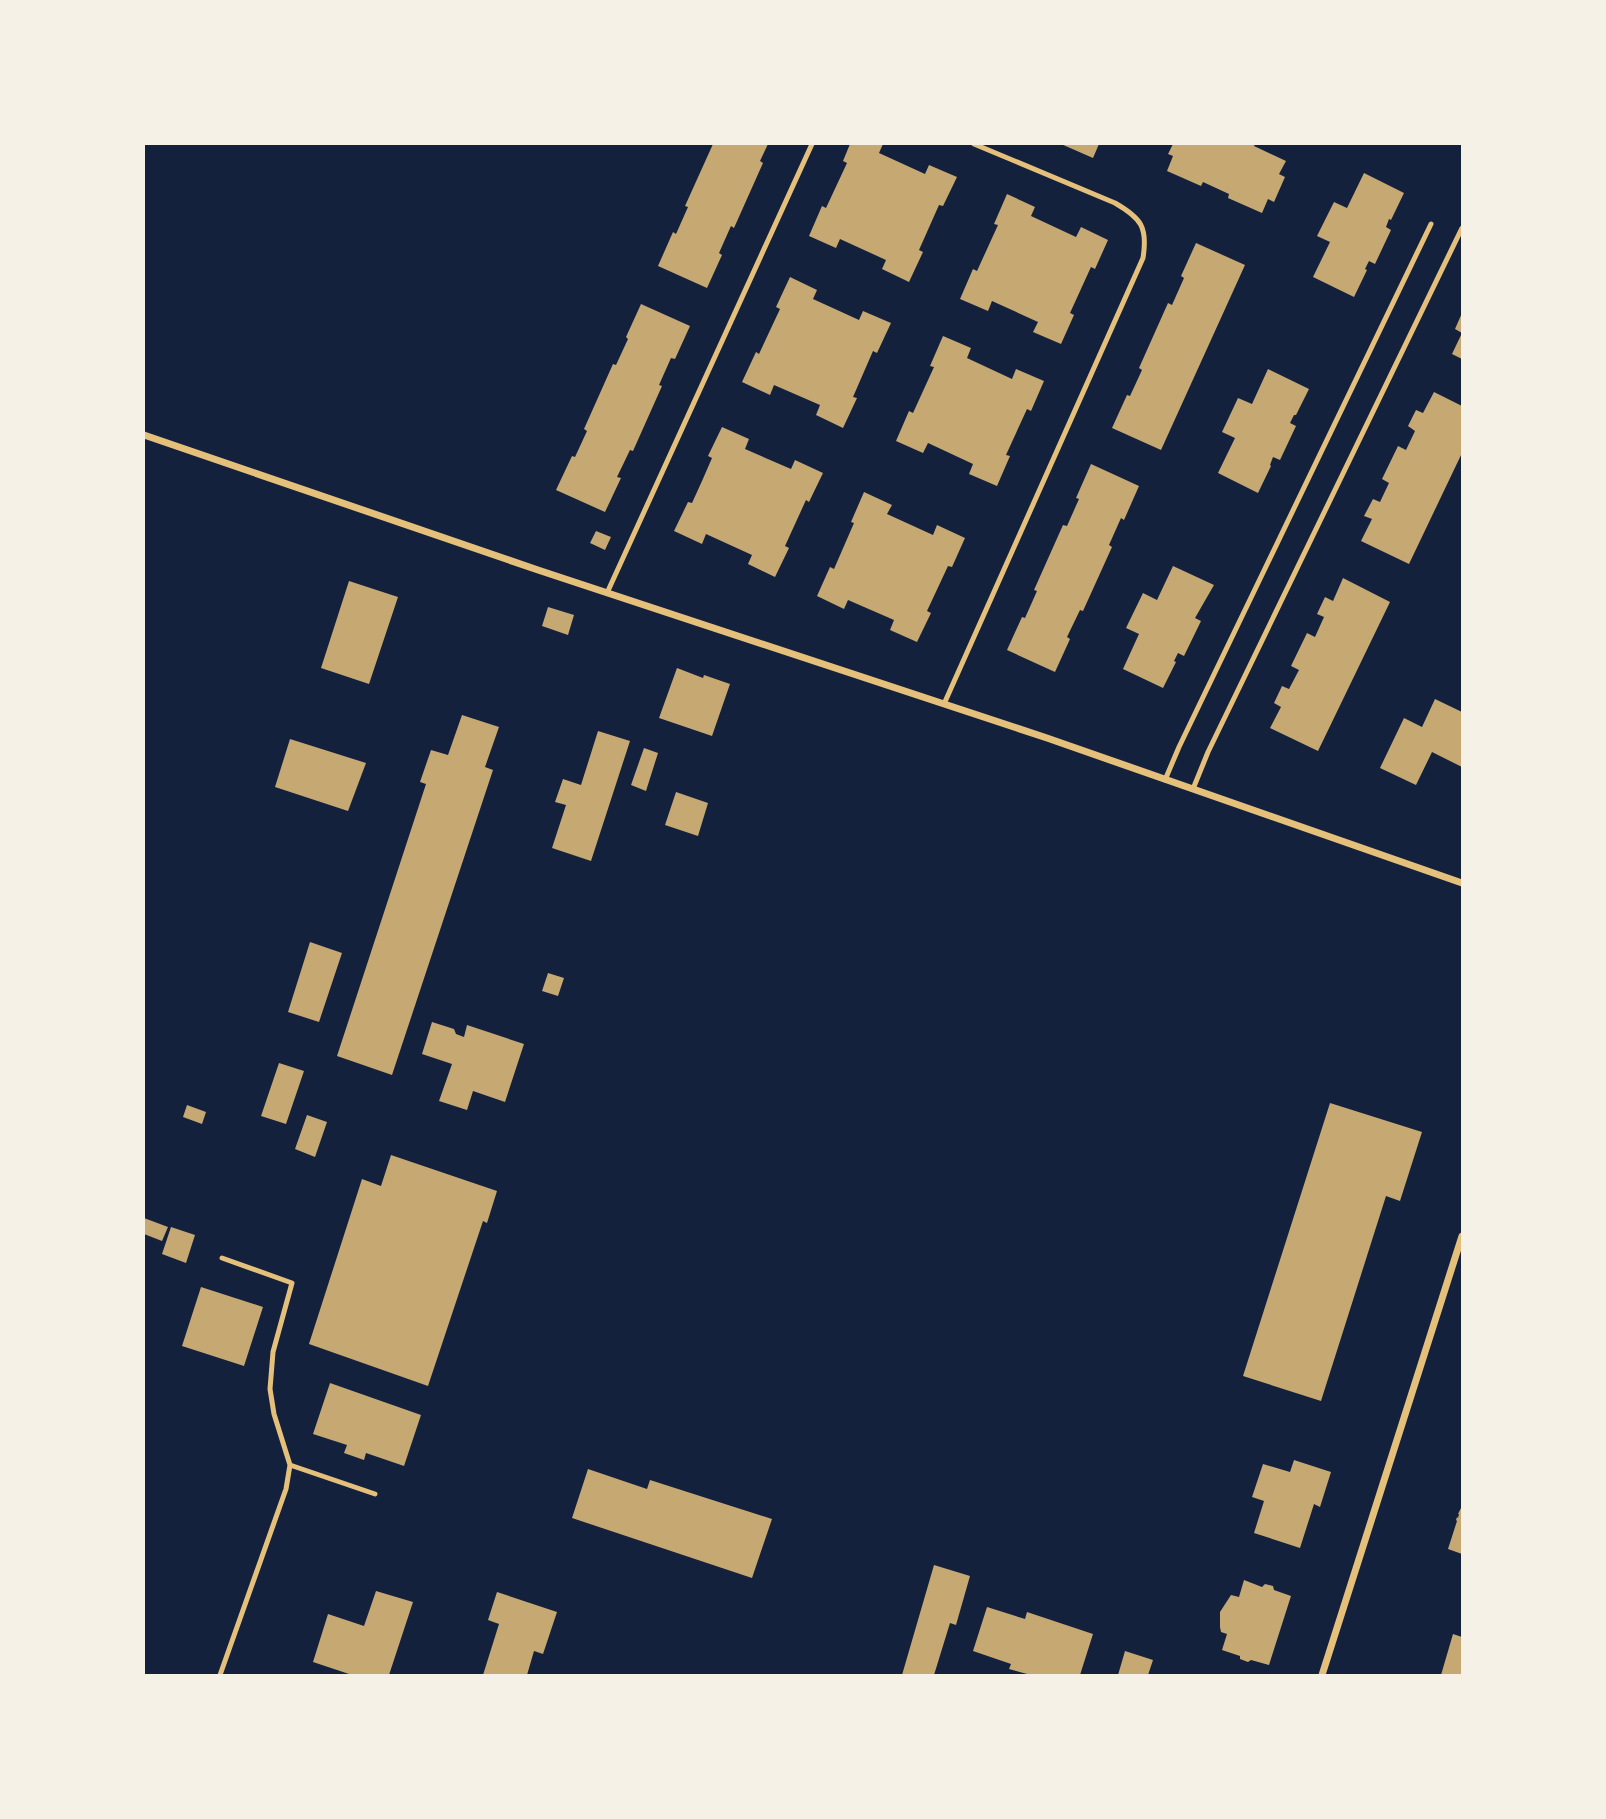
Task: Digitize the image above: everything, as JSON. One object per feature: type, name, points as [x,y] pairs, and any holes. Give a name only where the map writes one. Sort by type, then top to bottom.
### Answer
[{"type":"street","points":[[144,435],[607,593],[1046,738],[1462,883]]},
{"type":"street","points":[[1322,1675],[1462,1236]]},
{"type":"lane","points":[[607,593],[812,144]]},
{"type":"lane","points":[[944,704],[1143,258],[1146,241],[1141,225],[1131,212],[974,144]]},
{"type":"lane","points":[[1166,780],[1431,224]]},
{"type":"lane","points":[[1193,789],[1214,740],[1462,228]]},
{"type":"lane","points":[[220,1675],[286,1489],[290,1465],[274,1414],[271,1389],[272,1352],[292,1283],[222,1258]]},
{"type":"lane","points":[[290,1465],[376,1494]]},
{"type":"building","points":[[713,144],[768,144],[760,161],[763,163],[734,228],[731,226],[707,288],[658,266],[673,232],[676,234],[688,207],[685,206]]},
{"type":"building","points":[[850,144],[883,144],[879,153],[925,174],[929,165],[957,177],[943,206],[939,205],[919,250],[923,252],[909,282],[882,269],[886,260],[840,239],[836,248],[809,236],[822,206],[826,208],[847,163],[843,161]]},
{"type":"building","points":[[1061,144],[1099,144],[1093,158]]},
{"type":"building","points":[[1173,144],[1255,144],[1254,146],[1286,161],[1279,174],[1285,177],[1274,202],[1268,199],[1262,213],[1228,198],[1229,194],[1203,182],[1201,186],[1167,171],[1173,156],[1168,154]]},
{"type":"building","points":[[1364,173],[1404,193],[1391,220],[1389,219],[1386,227],[1391,230],[1375,264],[1369,261],[1354,297],[1313,277],[1330,242],[1317,236],[1334,202],[1347,208]]},
{"type":"building","points":[[1007,194],[1035,207],[1031,216],[1076,237],[1081,227],[1108,240],[1095,269],[1091,267],[1070,313],[1074,315],[1061,344],[1033,332],[1038,322],[992,301],[988,311],[960,299],[973,269],[977,271],[998,225],[994,224]]},
{"type":"building","points":[[1196,243],[1245,265],[1161,450],[1112,428],[1142,370],[1139,368],[1168,303],[1172,305]]},
{"type":"building","points":[[790,277],[817,290],[813,299],[859,320],[863,311],[891,323],[877,353],[873,351],[853,397],[857,398],[843,428],[816,415],[820,405],[774,385],[770,395],[742,382],[756,352],[759,354],[780,309],[776,307]]},
{"type":"building","points":[[641,304],[690,326],[675,359],[671,358],[659,385],[662,386],[633,451],[630,450],[617,477],[621,478],[605,512],[556,490],[587,431],[584,429],[613,364],[616,365],[628,339],[626,337]]},
{"type":"building","points":[[1462,313],[1462,333],[1455,329]]},
{"type":"building","points":[[1462,333],[1462,359],[1452,354]]},
{"type":"building","points":[[943,336],[971,348],[967,358],[1012,379],[1016,369],[1044,381],[1031,411],[1027,409],[1006,455],[1010,456],[997,486],[969,474],[973,464],[928,443],[923,453],[896,441],[909,411],[913,413],[934,367],[930,366]]},
{"type":"building","points":[[1268,369],[1309,389],[1290,423],[1296,426],[1280,460],[1273,457],[1258,493],[1218,473],[1235,438],[1222,432],[1238,398],[1252,404]]},
{"type":"building","points":[[1434,392],[1462,406],[1462,453],[1409,564],[1361,541],[1372,519],[1364,516],[1373,499],[1380,502],[1389,483],[1382,479],[1398,446],[1406,450],[1415,431],[1408,426],[1416,410],[1423,413]]},
{"type":"building","points":[[722,427],[749,439],[745,449],[791,469],[795,460],[823,473],[809,502],[806,500],[785,546],[789,548],[775,577],[748,564],[752,555],[706,534],[702,544],[674,531],[688,502],[692,503],[712,458],[708,456]]},
{"type":"building","points":[[1091,464],[1139,486],[1124,520],[1121,518],[1109,545],[1112,547],[1083,611],[1080,610],[1067,637],[1070,639],[1055,672],[1007,650],[1022,617],[1025,618],[1037,591],[1034,590],[1063,525],[1067,526]]},
{"type":"building","points":[[864,492],[892,505],[887,514],[933,535],[937,525],[965,538],[952,567],[948,566],[927,611],[931,613],[917,642],[890,630],[894,620],[848,600],[844,609],[817,596],[830,567],[834,569]]},
{"type":"building","points":[[596,531],[611,537],[605,550],[590,543]]},
{"type":"building","points":[[1173,566],[1214,585],[1195,618],[1201,621],[1184,656],[1178,653],[1163,688],[1123,669],[1139,634],[1126,628],[1143,593],[1157,600]]},
{"type":"building","points":[[1343,578],[1390,602],[1318,751],[1270,728],[1281,707],[1274,703],[1282,686],[1289,689],[1299,670],[1291,666],[1307,633],[1315,637],[1324,617],[1317,614],[1325,597],[1333,601]]},
{"type":"building","points":[[349,581],[398,597],[369,684],[321,668]]},
{"type":"building","points":[[548,607],[574,615],[568,635],[542,626]]},
{"type":"building","points":[[677,668],[730,684],[712,736],[659,718]]},
{"type":"building","points":[[1435,699],[1462,712],[1462,767],[1432,752],[1416,785],[1380,768],[1404,718],[1422,727]]},
{"type":"building","points":[[462,715],[499,727],[485,767],[493,770],[392,1075],[337,1056],[426,784],[420,782],[431,750],[448,755]]},
{"type":"building","points":[[598,731],[630,741],[591,861],[552,848],[566,805],[555,802],[563,779],[581,785]]},
{"type":"building","points":[[290,739],[366,763],[348,811],[275,787]]},
{"type":"building","points":[[644,748],[658,753],[646,791],[631,785]]},
{"type":"building","points":[[676,792],[708,803],[698,836],[665,825]]},
{"type":"building","points":[[310,942],[342,953],[319,1022],[288,1012]]},
{"type":"building","points":[[548,973],[564,978],[558,996],[542,991]]},
{"type":"building","points":[[432,1022],[454,1029],[456,1034],[464,1037],[467,1025],[524,1044],[505,1102],[473,1091],[467,1110],[439,1101],[452,1064],[422,1054]]},
{"type":"building","points":[[279,1063],[304,1071],[286,1124],[261,1116]]},
{"type":"building","points":[[1330,1103],[1422,1132],[1400,1201],[1386,1196],[1321,1401],[1243,1376]]},
{"type":"building","points":[[187,1105],[206,1112],[202,1124],[183,1117]]},
{"type":"building","points":[[307,1115],[327,1122],[315,1157],[295,1149]]},
{"type":"building","points":[[391,1155],[497,1191],[487,1223],[483,1221],[428,1386],[309,1344],[362,1179],[381,1186]]},
{"type":"building","points":[[144,1218],[168,1227],[162,1241],[144,1234]]},
{"type":"building","points":[[171,1227],[195,1235],[186,1263],[162,1254]]},
{"type":"building","points":[[201,1287],[263,1307],[244,1366],[182,1346]]},
{"type":"building","points":[[330,1383],[421,1415],[404,1466],[366,1453],[364,1460],[344,1453],[347,1445],[313,1434]]},
{"type":"building","points":[[1294,1460],[1331,1472],[1320,1507],[1314,1504],[1300,1548],[1254,1533],[1264,1501],[1252,1497],[1263,1464],[1290,1472]]},
{"type":"building","points":[[588,1469],[647,1489],[650,1480],[772,1519],[752,1578],[572,1518]]},
{"type":"building","points":[[1462,1506],[1462,1554],[1448,1549]]},
{"type":"building","points":[[934,1565],[970,1576],[956,1625],[950,1623],[934,1675],[902,1675]]},
{"type":"building","points":[[1244,1580],[1262,1587],[1265,1584],[1273,1586],[1274,1590],[1291,1596],[1269,1665],[1251,1660],[1248,1662],[1222,1650],[1227,1634],[1221,1632],[1220,1612],[1231,1595],[1239,1597]]},
{"type":"building","points":[[376,1591],[413,1602],[389,1675],[352,1675],[313,1662],[328,1614],[364,1626]]},
{"type":"building","points":[[497,1592],[557,1612],[543,1654],[534,1651],[527,1675],[483,1675],[499,1624],[488,1620]]},
{"type":"building","points":[[987,1607],[1025,1619],[1027,1612],[1093,1634],[1080,1675],[1031,1675],[1009,1669],[1011,1664],[973,1651]]},
{"type":"building","points":[[1453,1634],[1462,1637],[1462,1675],[1441,1675]]},
{"type":"building","points":[[1125,1651],[1153,1660],[1148,1675],[1118,1675]]}]
